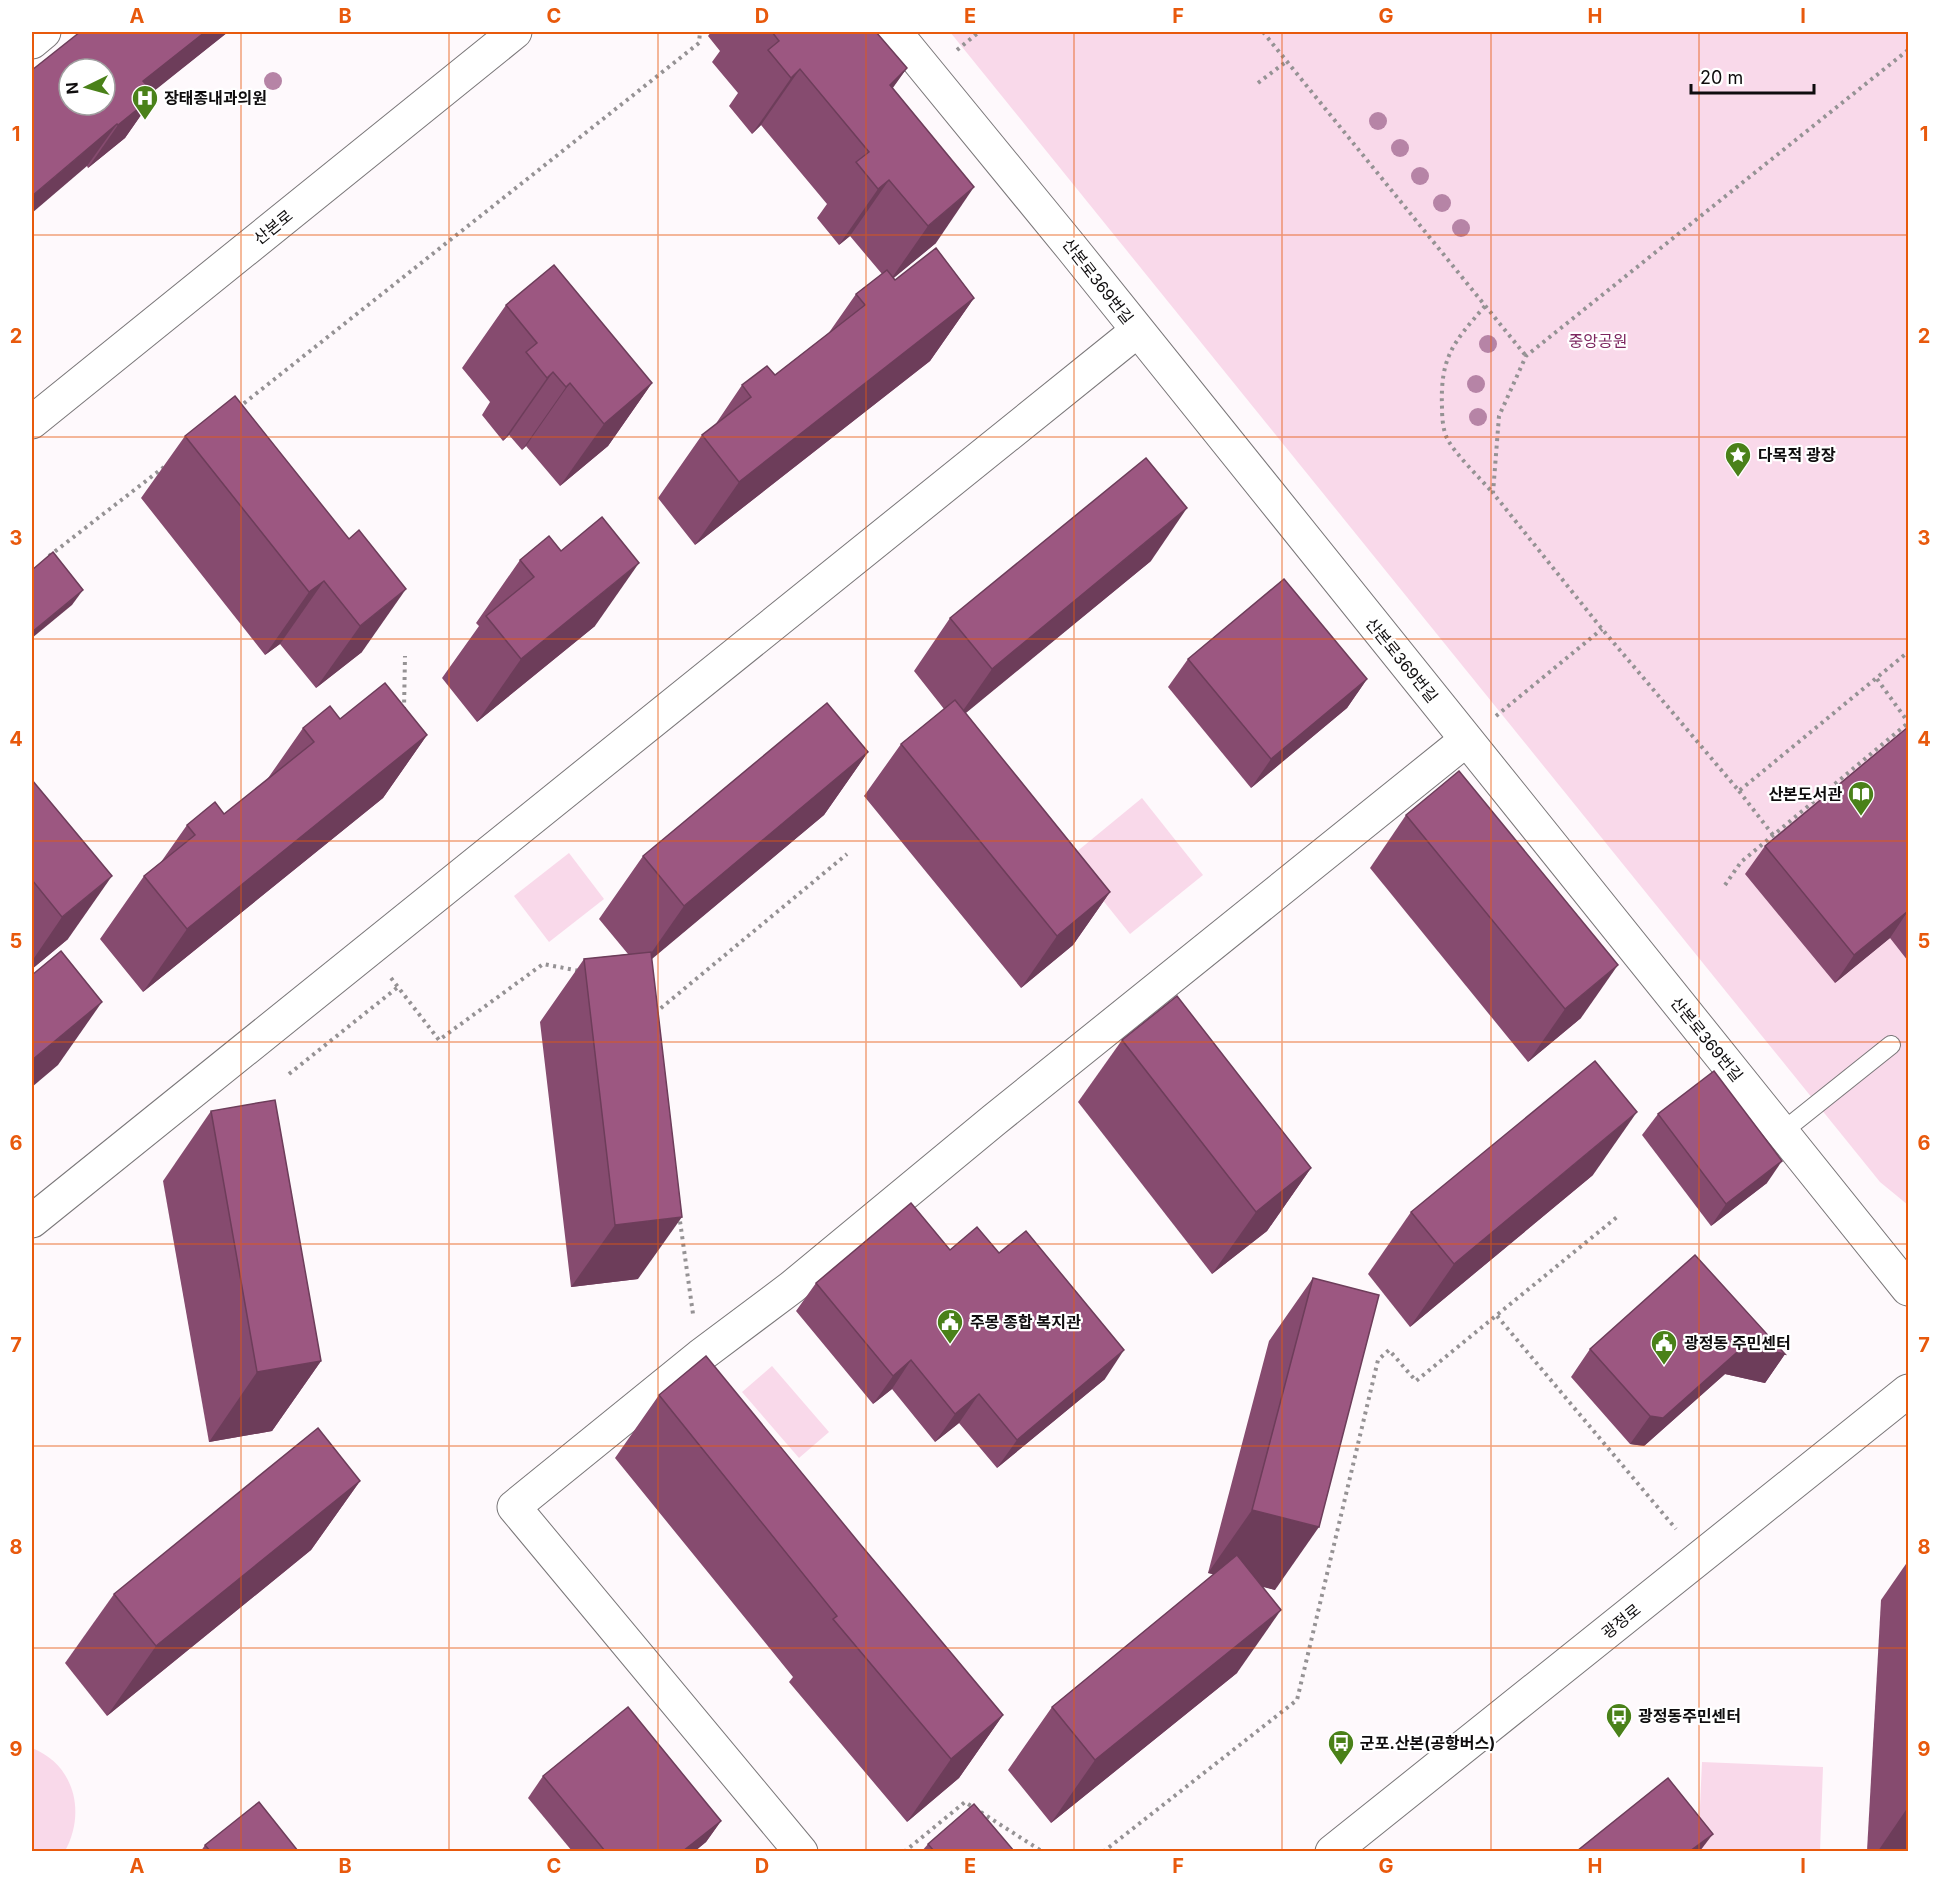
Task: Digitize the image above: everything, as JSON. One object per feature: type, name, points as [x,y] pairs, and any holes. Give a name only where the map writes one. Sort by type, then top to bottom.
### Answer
[{"type":"street","points":[[32,42],[44,32]]},
{"type":"street","name":"산본로","points":[[32,422],[515,32]]},
{"type":"street","name":"산본로369번길","points":[[895,32],[1071,247],[1908,1289]]},
{"type":"street","points":[[32,1221],[1137,331]]},
{"type":"street","points":[[801,1851],[514,1507],[700,1356],[792,1287],[994,1120],[1466,740]]},
{"type":"street","name":"광정로","points":[[1332,1851],[1908,1391]]},
{"type":"lane","points":[[1782,1132],[1891,1045]]},
{"type":"path","points":[[235,411],[699,43],[700,32]]},
{"type":"path","points":[[1263,32],[1526,356]]},
{"type":"path","points":[[1492,493],[1499,416],[1526,356],[1908,50]]},
{"type":"path","points":[[1258,83],[1287,61]]},
{"type":"path","points":[[1485,306],[1456,339],[1444,366],[1441,390],[1442,415],[1447,439],[1773,835]]},
{"type":"path","points":[[41,563],[170,463]]},
{"type":"path","points":[[1466,740],[1602,629]]},
{"type":"path","points":[[1739,791],[1877,680],[1908,652]]},
{"type":"path","points":[[404,712],[405,656]]},
{"type":"path","points":[[1725,885],[1741,862],[1908,722],[1877,680]]},
{"type":"path","points":[[652,1016],[848,854]]},
{"type":"path","points":[[369,949],[439,1040],[543,964],[590,973]]},
{"type":"path","points":[[289,1074],[398,987]]},
{"type":"path","points":[[679,1213],[693,1318]]},
{"type":"path","points":[[1103,1851],[1297,1700],[1378,1360],[1389,1350],[1416,1381],[1617,1217]]},
{"type":"path","points":[[1497,1316],[1701,1557]]},
{"type":"path","points":[[904,1851],[965,1802],[1044,1851]]},
{"type":"green space","name":"중앙공원","points":[[950,32],[1908,32],[1908,1205],[1880,1182]]},
{"type":"green space","points":[[1142,798],[1203,875],[1130,934],[1069,858]]},
{"type":"green space","points":[[569,853],[604,899],[549,942],[514,896]]},
{"type":"green space","points":[[772,1366],[829,1432],[799,1458],[742,1392]]},
{"type":"green space","points":[[32,1748],[47,1756],[58,1766],[67,1778],[72,1792],[75,1821],[65,1851],[32,1851]]},
{"type":"green space","points":[[1702,1762],[1823,1767],[1820,1851],[1698,1852]]},
{"type":"building","points":[[80,32],[205,32],[143,81],[155,95],[32,196],[32,70]]},
{"type":"building","points":[[772,32],[876,32],[907,68],[890,85],[974,187],[928,226],[889,180],[878,189],[856,162],[869,152],[800,69],[791,78],[768,50],[779,41]]},
{"type":"building","points":[[936,248],[974,298],[739,482],[702,435],[751,397],[742,385],[767,366],[775,375],[865,305],[856,294],[887,270],[895,280]]},
{"type":"building","points":[[554,265],[652,383],[604,424],[570,383],[566,387],[553,372],[547,378],[526,352],[537,343],[506,305]]},
{"type":"building","points":[[235,396],[349,539],[359,530],[406,589],[360,626],[324,581],[309,592],[185,436]]},
{"type":"building","points":[[1146,458],[1187,508],[992,669],[950,618]]},
{"type":"building","points":[[602,517],[639,563],[521,659],[486,616],[534,577],[520,560],[549,536],[561,551]]},
{"type":"building","points":[[53,552],[83,590],[32,632],[32,570]]},
{"type":"building","points":[[1284,579],[1367,679],[1271,759],[1188,659]]},
{"type":"building","points":[[385,683],[427,735],[187,929],[144,876],[195,835],[187,825],[215,802],[224,814],[314,742],[303,728],[330,706],[340,719]]},
{"type":"building","points":[[955,700],[1110,892],[1057,936],[901,744]]},
{"type":"building","points":[[827,703],[868,752],[684,906],[643,856]]},
{"type":"building","name":"산본도서관","points":[[1908,727],[1908,911],[1854,955],[1765,846]]},
{"type":"building","points":[[1459,771],[1618,965],[1565,1009],[1406,815]]},
{"type":"building","points":[[32,780],[112,876],[62,917],[32,880]]},
{"type":"building","points":[[61,951],[102,1002],[32,1060],[32,975]]},
{"type":"building","points":[[651,952],[682,1217],[615,1225],[584,959]]},
{"type":"building","points":[[1177,996],[1311,1168],[1256,1212],[1122,1040]]},
{"type":"building","points":[[1595,1061],[1637,1112],[1454,1264],[1411,1212]]},
{"type":"building","points":[[1714,1071],[1782,1161],[1726,1204],[1658,1114]]},
{"type":"building","points":[[275,1100],[321,1361],[257,1372],[211,1111]]},
{"type":"building","name":"주몽 종합 복지관","points":[[911,1203],[950,1250],[977,1227],[999,1253],[1026,1231],[1124,1350],[1017,1440],[979,1394],[955,1414],[911,1360],[893,1376],[816,1283]]},
{"type":"building","name":"광정동 주민센터","points":[[1695,1255],[1785,1354],[1744,1346],[1663,1418],[1650,1416],[1590,1349]]},
{"type":"building","points":[[1313,1278],[1379,1295],[1319,1527],[1252,1510]]},
{"type":"building","points":[[706,1356],[1003,1715],[951,1759],[833,1619],[837,1616],[659,1395]]},
{"type":"building","points":[[318,1428],[360,1481],[156,1646],[114,1594]]},
{"type":"building","points":[[1237,1555],[1281,1610],[1095,1760],[1052,1707]]},
{"type":"building","points":[[628,1707],[721,1821],[683,1851],[605,1851],[543,1776]]},
{"type":"building","points":[[1668,1778],[1713,1834],[1690,1851],[1577,1851]]},
{"type":"building","points":[[259,1802],[298,1851],[210,1851],[205,1845]]},
{"type":"building","points":[[974,1804],[1014,1851],[934,1851],[928,1844]]},
{"type":"place","name":"장태종내과의원","points":[[145,121]]},
{"type":"place","name":"다목적 광장","points":[[1738,478]]},
{"type":"place","name":"산본도서관","points":[[1861,817]]},
{"type":"place","name":"주몽 종합 복지관","points":[[950,1345]]},
{"type":"place","name":"광정동 주민센터","points":[[1664,1366]]},
{"type":"place","name":"광정동주민센터","points":[[1619,1739]]},
{"type":"place","name":"군포.산본(공항버스)","points":[[1341,1766]]}]
